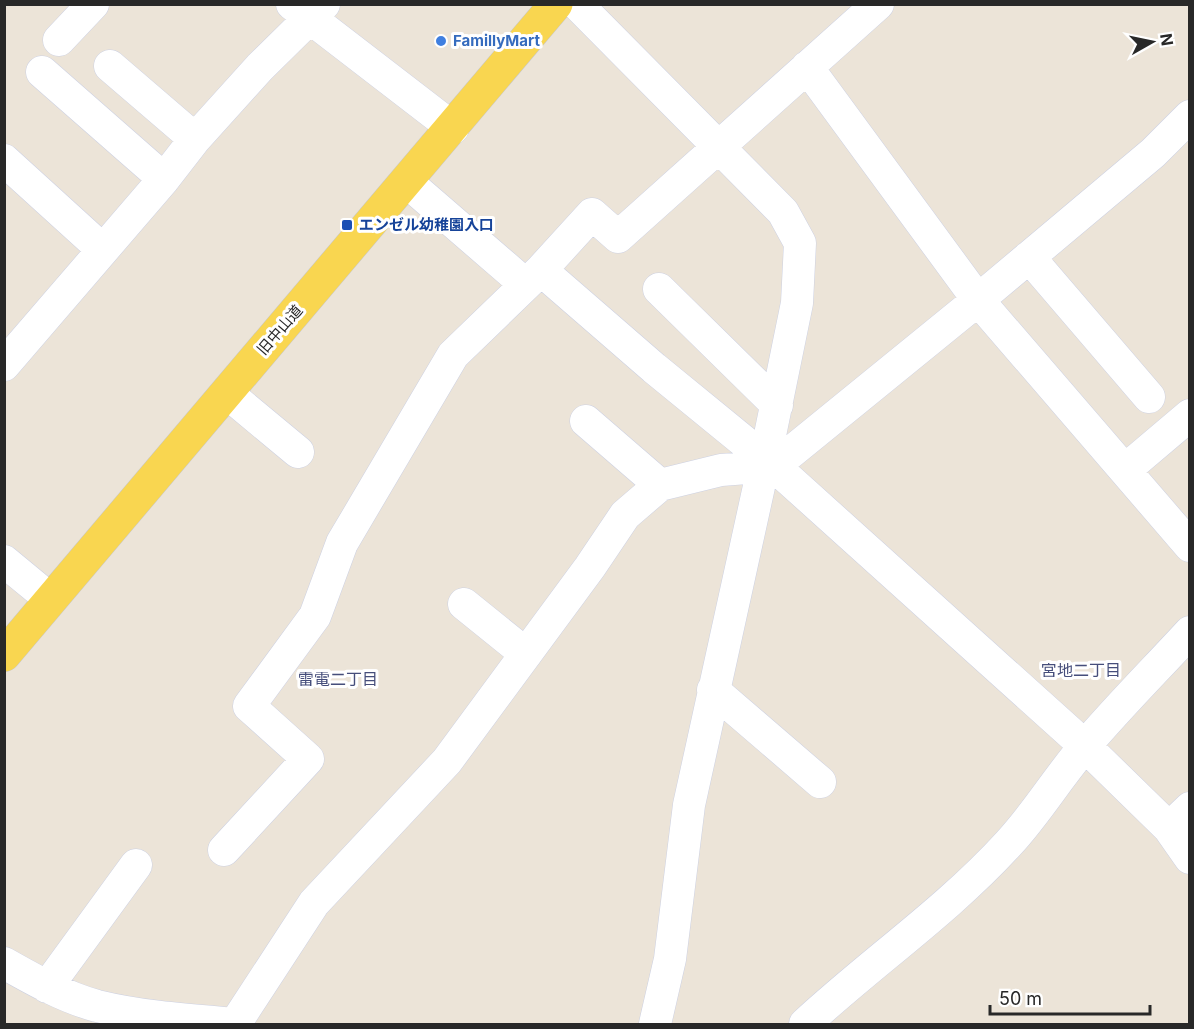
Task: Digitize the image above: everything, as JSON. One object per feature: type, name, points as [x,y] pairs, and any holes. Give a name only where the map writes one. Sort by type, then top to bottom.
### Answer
[{"type":"main road","name":"旧中山道","points":[[4,655],[556,4]]},
{"type":"street","points":[[59,40],[93,4]]},
{"type":"street","points":[[577,4],[783,212],[800,243],[797,303],[769,441],[774,466]]},
{"type":"street","points":[[224,850],[308,759],[249,706],[315,616],[342,543],[453,355],[533,277],[592,213],[618,237],[878,4]]},
{"type":"street","points":[[4,365],[164,179],[195,139],[308,10],[453,128]]},
{"type":"street","points":[[110,66],[195,139]]},
{"type":"street","points":[[807,68],[978,300],[1190,546]]},
{"type":"street","points":[[42,72],[164,179]]},
{"type":"street","points":[[655,1024],[669,968],[689,805],[760,482],[774,466],[978,300],[1153,153],[1190,116]]},
{"type":"street","points":[[4,160],[103,250]]},
{"type":"street","points":[[407,182],[533,277],[774,466],[1085,746],[1179,818],[1190,858]]},
{"type":"street","points":[[1029,257],[1149,397]]},
{"type":"street","points":[[659,289],[777,405]]},
{"type":"street","points":[[226,393],[298,452]]},
{"type":"street","points":[[1125,470],[1190,415]]},
{"type":"street","points":[[586,421],[660,485]]},
{"type":"street","points":[[4,963],[92,1015],[149,1016],[235,1024],[315,903],[447,761],[625,515],[660,485],[721,470],[774,466]]},
{"type":"street","points":[[4,561],[50,599]]},
{"type":"street","points":[[464,604],[526,654]]},
{"type":"street","points":[[805,1024],[854,979],[885,958],[1010,843],[1085,746],[1190,632]]},
{"type":"street","points":[[713,690],[820,782]]},
{"type":"street","points":[[47,987],[136,865]]},
{"type":"place","name":"FamillyMart","points":[[441,41]]},
{"type":"place","name":"エンゼル幼稚園入口","points":[[347,225]]},
{"type":"district","name":"宮地二丁目","points":[[1081,670]]},
{"type":"district","name":"雷電二丁目","points":[[338,679]]}]
